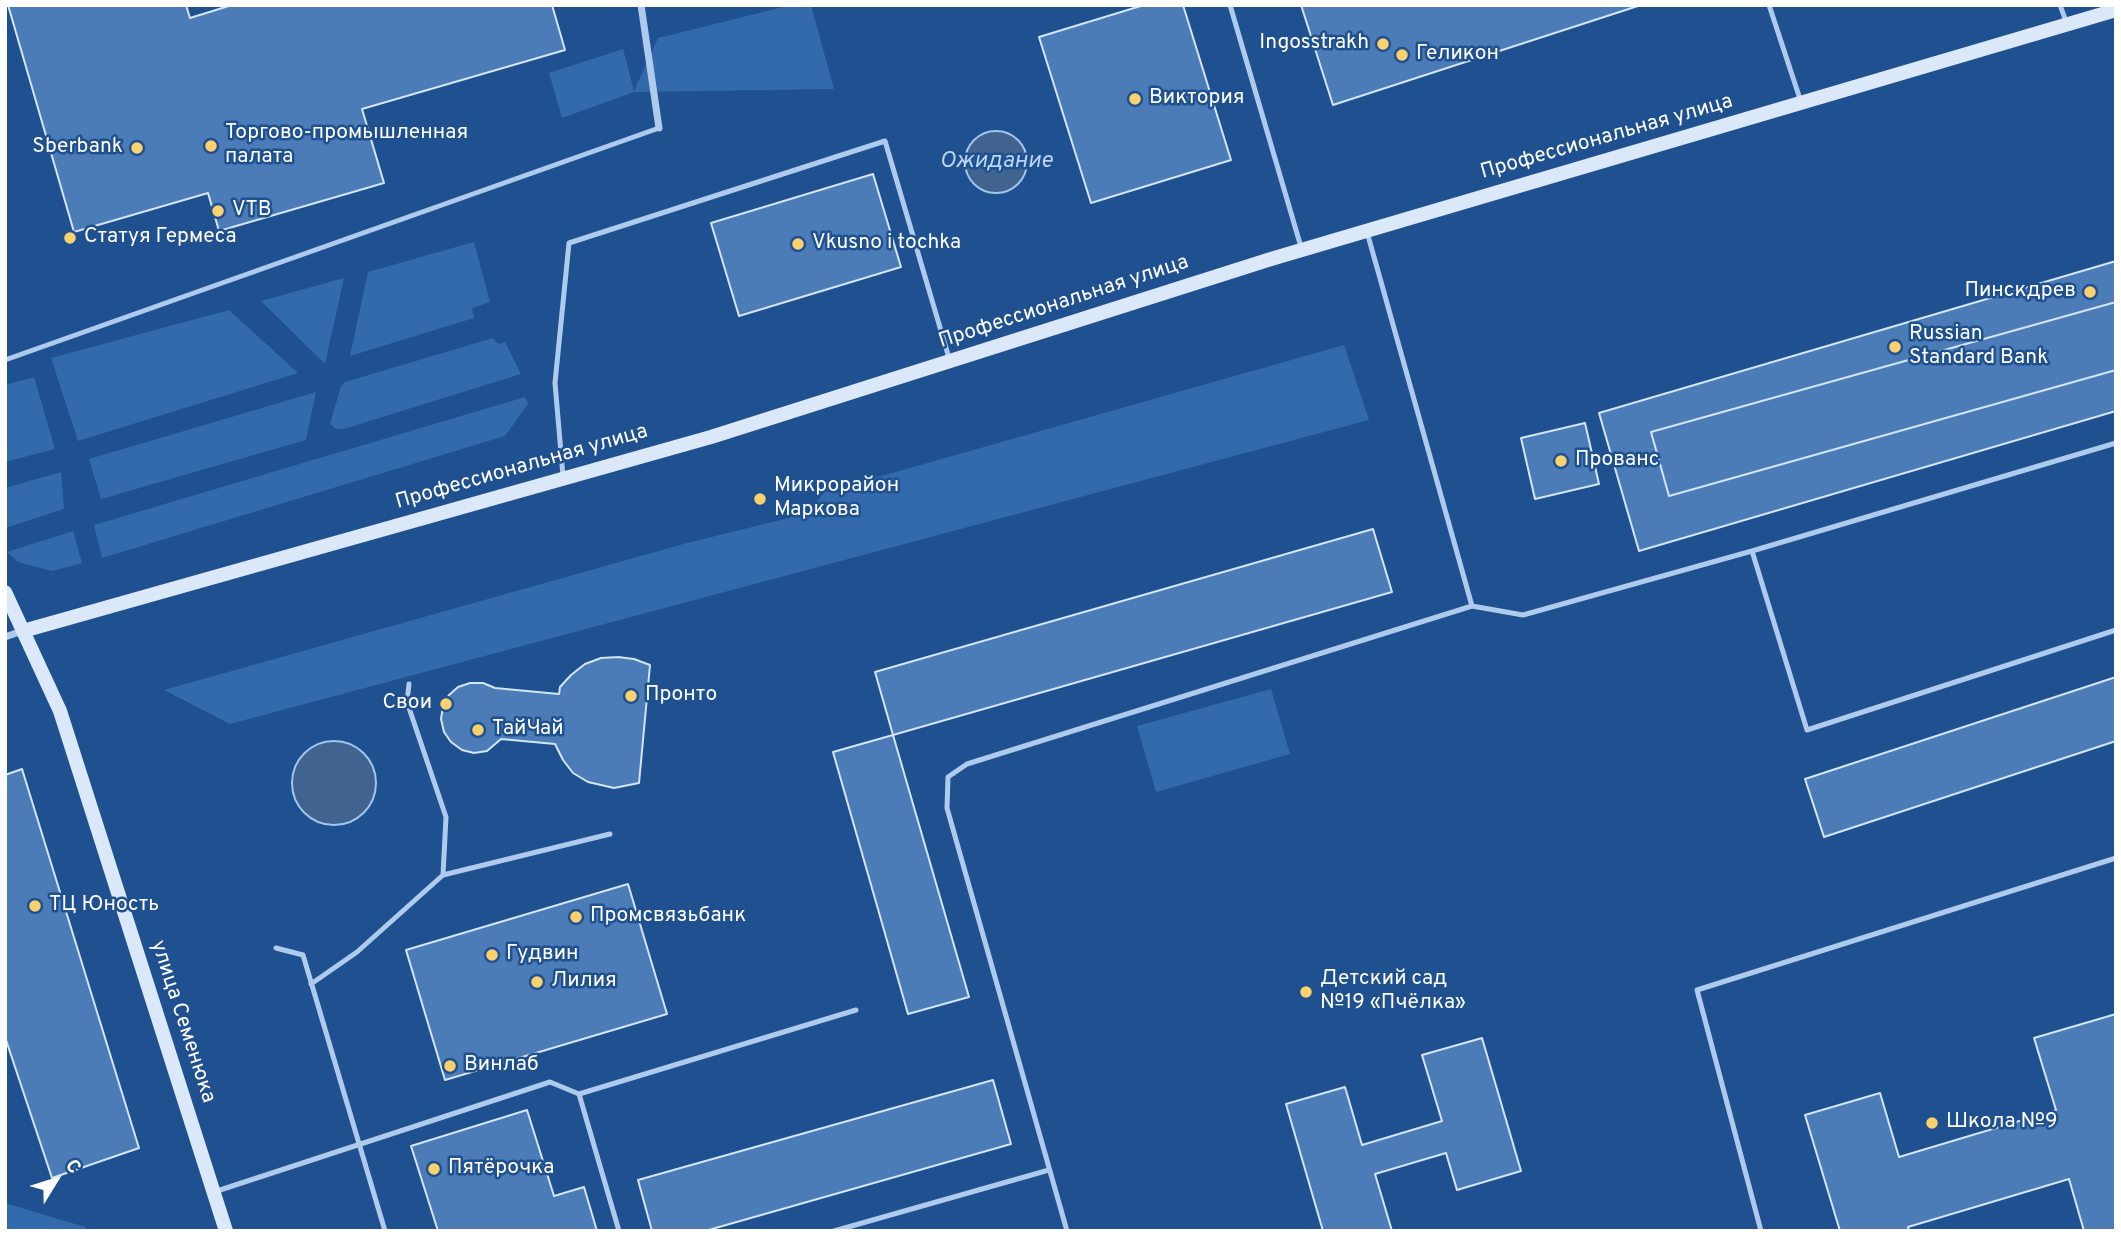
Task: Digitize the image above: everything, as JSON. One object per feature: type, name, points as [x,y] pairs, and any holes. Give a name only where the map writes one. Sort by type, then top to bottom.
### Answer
[{"type":"main road","name":"Профессиональная улица","points":[[23,631],[711,437],[1302,250],[2116,10]]},
{"type":"main road","name":"улица Семенюка","points":[[5,592],[60,711],[226,1231]]},
{"type":"street","points":[[641,5],[659,128]]},
{"type":"street","points":[[5,638],[23,631]]},
{"type":"lane","points":[[1230,5],[1302,250]]},
{"type":"lane","points":[[1769,5],[1801,102]]},
{"type":"lane","points":[[2060,5],[2067,24]]},
{"type":"lane","points":[[5,360],[659,128]]},
{"type":"lane","points":[[563,478],[555,383],[569,243],[885,141],[950,361]]},
{"type":"lane","points":[[1367,231],[1472,606]]},
{"type":"lane","points":[[1067,1231],[947,808],[948,777],[967,764],[1472,606],[1523,615],[1752,551],[2116,443]]},
{"type":"lane","points":[[1752,551],[1807,730],[2116,631]]},
{"type":"lane","points":[[410,684],[407,702],[446,817],[443,875]]},
{"type":"lane","points":[[312,984],[358,952],[443,875],[610,834]]},
{"type":"lane","points":[[1761,1231],[1698,990],[2116,858]]},
{"type":"lane","points":[[275,948],[303,955],[386,1231]]},
{"type":"lane","points":[[214,1192],[550,1082],[579,1094],[856,1010]]},
{"type":"lane","points":[[579,1094],[619,1231]]},
{"type":"lane","points":[[834,1231],[1049,1170]]},
{"type":"shaded area","points":[[791,5],[811,5],[834,89],[634,92],[562,118],[549,73],[623,49],[634,91],[658,38]]},
{"type":"shaded area","points":[[474,242],[490,302],[472,308],[474,318],[350,356],[368,272]]},
{"type":"shaded area","points":[[344,278],[325,364],[261,301]]},
{"type":"shaded area","points":[[229,310],[298,373],[78,441],[51,358]]},
{"type":"shaded area","points":[[493,338],[498,344],[505,342],[521,374],[344,429],[336,429],[330,424],[341,386],[345,382]]},
{"type":"shaded area","points":[[1344,345],[1369,420],[230,724],[164,690],[687,543],[805,514],[825,492]]},
{"type":"shaded area","points":[[34,377],[55,449],[5,462],[5,385]]},
{"type":"shaded area","points":[[316,392],[306,440],[101,499],[89,459]]},
{"type":"shaded area","points":[[525,397],[528,404],[505,436],[102,558],[94,525]]},
{"type":"shaded area","points":[[61,472],[64,509],[5,528],[5,488]]},
{"type":"shaded area","points":[[73,531],[82,563],[52,571],[18,562],[7,552]]},
{"type":"shaded area","points":[[1271,689],[1290,754],[1156,792],[1137,726]]},
{"type":"shaded area","points":[[5,1203],[85,1227],[87,1231],[5,1231]]},
{"type":"water","name":"Ожидание","points":[[990,131],[1002,131],[1018,140],[1025,150],[1025,174],[1018,184],[1002,193],[990,193],[979,188],[970,179],[965,168],[965,156],[970,145],[979,136]]},
{"type":"water","points":[[334,741],[350,744],[364,753],[373,767],[376,783],[373,799],[364,813],[350,822],[334,825],[318,822],[304,813],[295,799],[292,783],[295,767],[304,753],[318,744]]},
{"type":"building","name":"Торгово-промышленная палата","points":[[8,5],[186,5],[190,18],[232,5],[552,5],[565,50],[362,109],[384,183],[219,231],[208,193],[74,232]]},
{"type":"building","name":"Виктория","points":[[1144,5],[1183,5],[1231,160],[1091,203],[1039,37]]},
{"type":"building","name":"Геликон","points":[[1301,5],[1641,5],[1333,105]]},
{"type":"building","points":[[873,174],[901,267],[739,316],[711,223]]},
{"type":"building","points":[[2116,261],[2116,302],[1651,432],[1669,496],[2116,370],[2116,411],[1639,551],[1599,413]]},
{"type":"building","points":[[2116,302],[2116,370],[1669,496],[1651,432]]},
{"type":"building","points":[[1585,423],[1599,484],[1535,499],[1521,438]]},
{"type":"building","points":[[1373,529],[1392,592],[893,735],[875,672]]},
{"type":"building","points":[[618,657],[650,665],[639,783],[614,788],[588,782],[573,773],[555,744],[501,739],[487,751],[474,753],[462,750],[451,742],[444,732],[441,719],[443,706],[449,695],[458,687],[483,683],[495,688],[559,694],[560,687],[585,664],[601,658]]},
{"type":"building","points":[[2116,677],[2116,741],[1824,837],[1805,779]]},
{"type":"building","points":[[893,735],[969,997],[908,1014],[833,752]]},
{"type":"building","name":"ТЦ Юность","points":[[22,769],[139,1148],[52,1178],[5,1037],[5,775]]},
{"type":"building","name":"Лилия","points":[[628,884],[667,1014],[445,1080],[406,950]]},
{"type":"building","points":[[2116,1014],[2116,1231],[2084,1231],[2069,1179],[1908,1227],[1909,1231],[1840,1231],[1805,1115],[1880,1093],[1899,1157],[2056,1110],[2034,1038]]},
{"type":"building","points":[[1482,1038],[1521,1171],[1457,1190],[1446,1153],[1375,1174],[1392,1231],[1323,1231],[1286,1104],[1345,1087],[1362,1145],[1442,1121],[1422,1055]]},
{"type":"building","points":[[993,1080],[1011,1144],[705,1231],[652,1231],[638,1180]]},
{"type":"building","points":[[527,1110],[554,1196],[584,1187],[597,1231],[438,1231],[411,1146]]},
{"type":"place","name":"Ingosstrakh","points":[[1383,44]]},
{"type":"place","name":"Геликон","points":[[1402,55]]},
{"type":"place","name":"Виктория","points":[[1135,99]]},
{"type":"place","name":"Торгово-промышленная палата","points":[[211,146]]},
{"type":"place","name":"Sberbank","points":[[137,148]]},
{"type":"place","name":"VTB","points":[[218,211]]},
{"type":"place","name":"Статуя Гермеса","points":[[70,238]]},
{"type":"place","name":"Vkusno i tochka","points":[[798,244]]},
{"type":"place","name":"Пинскдрев","points":[[2090,292]]},
{"type":"place","name":"Russian Standard Bank","points":[[1895,347]]},
{"type":"place","name":"Прованс","points":[[1561,461]]},
{"type":"place","name":"Микрорайон Маркова","points":[[760,499]]},
{"type":"place","name":"Пронто","points":[[631,696]]},
{"type":"place","name":"Свои","points":[[446,704]]},
{"type":"place","name":"ТайЧай","points":[[478,730]]},
{"type":"place","name":"ТЦ Юность","points":[[35,906]]},
{"type":"place","name":"Промсвязьбанк","points":[[576,917]]},
{"type":"place","name":"Гудвин","points":[[492,955]]},
{"type":"place","name":"Лилия","points":[[537,982]]},
{"type":"place","name":"Детский сад №19 «Пчёлка»","points":[[1306,992]]},
{"type":"place","name":"Винлаб","points":[[450,1066]]},
{"type":"place","name":"Школа №9","points":[[1932,1123]]},
{"type":"place","name":"Пятёрочка","points":[[434,1169]]}]
